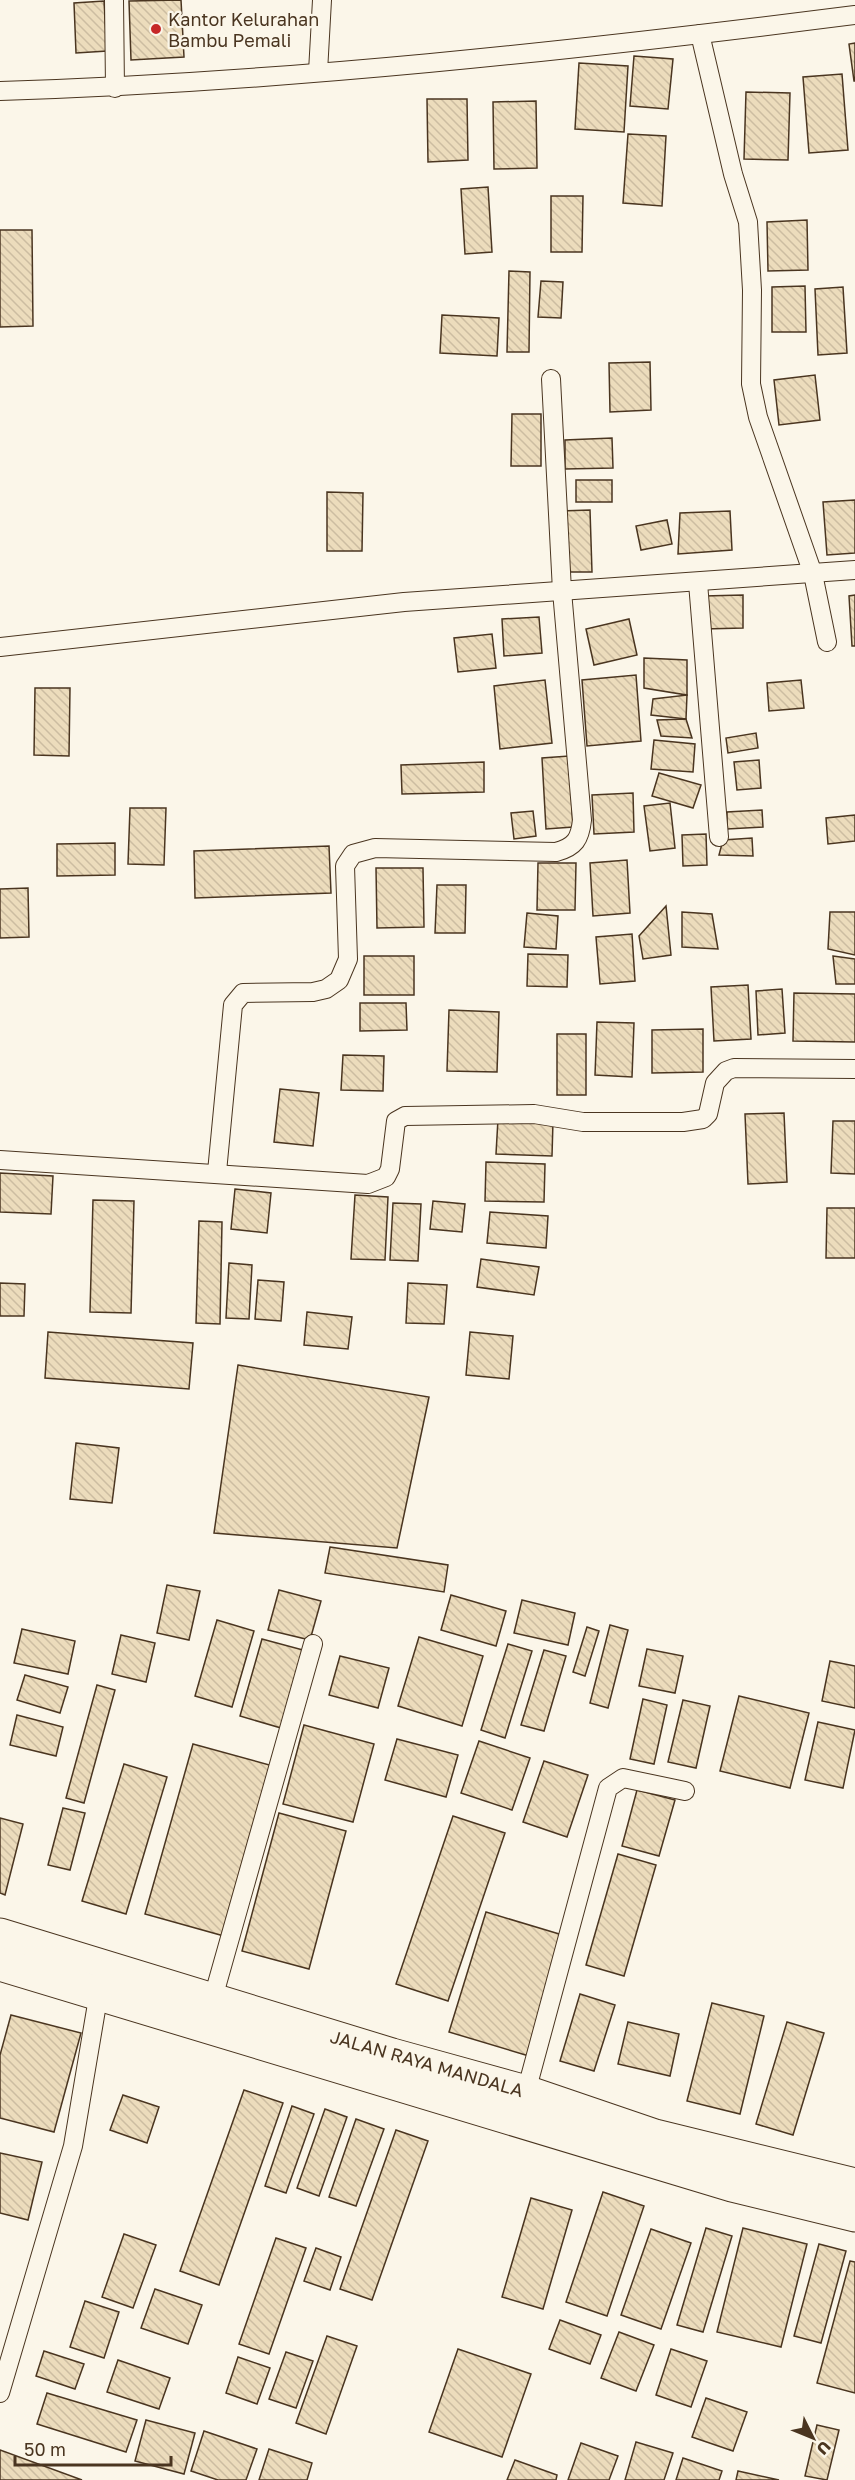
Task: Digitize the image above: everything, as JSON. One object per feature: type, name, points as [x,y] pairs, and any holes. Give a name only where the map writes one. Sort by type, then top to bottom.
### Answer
[{"type":"highway","name":"JALAN RAYA MANDALA","points":[[0,1935],[213,1998],[392,2055],[526,2092],[732,2185],[855,2215]]},
{"type":"highway","name":"JALAN RAYA MANDALA","points":[[0,1964],[651,2147],[855,2186]]},
{"type":"street","points":[[114,0],[115,88]]},
{"type":"street","points":[[318,72],[322,0]]},
{"type":"street","points":[[0,91],[115,88],[412,66],[855,15]]},
{"type":"street","points":[[700,34],[733,174],[748,222],[752,290],[751,384],[758,417],[813,573],[827,642]]},
{"type":"street","points":[[217,1172],[233,1005],[243,993],[314,992],[326,989],[339,980],[348,959],[345,866],[353,854],[375,848],[556,852],[568,849],[580,836],[582,820],[562,591],[551,379]]},
{"type":"street","points":[[0,647],[404,602],[698,583],[855,570]]},
{"type":"street","points":[[698,583],[719,837]]},
{"type":"street","points":[[0,1160],[377,1182],[386,1177],[390,1169],[396,1121],[405,1116],[534,1114],[583,1122],[683,1122],[702,1119],[708,1114],[715,1083],[726,1071],[734,1068],[855,1069]]},
{"type":"street","points":[[213,1998],[314,1644]]},
{"type":"street","points":[[526,2092],[608,1788],[615,1781],[623,1778],[685,1791]]},
{"type":"street","points":[[0,2393],[73,2146],[99,1992]]},
{"type":"building","name":"Kantor Kelurahan Bambu Pemali","points":[[181,0],[184,57],[131,60],[129,1]]},
{"type":"building","points":[[104,1],[107,51],[76,53],[74,3]]},
{"type":"building","points":[[855,43],[855,81],[854,81],[849,44]]},
{"type":"building","points":[[634,56],[673,59],[668,109],[630,106]]},
{"type":"building","points":[[579,63],[628,66],[624,132],[575,129]]},
{"type":"building","points":[[842,74],[848,150],[809,153],[803,77]]},
{"type":"building","points":[[746,92],[790,93],[788,160],[744,159]]},
{"type":"building","points":[[427,99],[467,99],[468,160],[428,162]]},
{"type":"building","points":[[536,101],[537,168],[494,169],[493,102]]},
{"type":"building","points":[[628,134],[666,136],[662,206],[623,203]]},
{"type":"building","points":[[488,187],[492,252],[465,254],[461,189]]},
{"type":"building","points":[[551,196],[583,196],[582,252],[551,252]]},
{"type":"building","points":[[807,220],[808,270],[768,271],[767,222]]},
{"type":"building","points":[[0,230],[32,230],[33,326],[0,327]]},
{"type":"building","points":[[509,271],[530,272],[529,352],[507,352]]},
{"type":"building","points":[[541,281],[563,282],[561,318],[538,317]]},
{"type":"building","points":[[805,286],[806,332],[772,332],[772,287]]},
{"type":"building","points":[[843,287],[847,353],[818,355],[815,289]]},
{"type":"building","points":[[442,315],[499,318],[497,356],[440,353]]},
{"type":"building","points":[[650,362],[651,410],[610,412],[609,363]]},
{"type":"building","points":[[815,375],[820,420],[779,425],[774,380]]},
{"type":"building","points":[[512,414],[541,414],[541,466],[511,466]]},
{"type":"building","points":[[612,438],[613,468],[565,469],[565,440]]},
{"type":"building","points":[[576,480],[612,480],[612,502],[576,502]]},
{"type":"building","points":[[327,492],[363,493],[362,551],[327,551]]},
{"type":"building","points":[[855,500],[855,553],[827,555],[823,502]]},
{"type":"building","points":[[590,510],[592,572],[561,572],[560,511]]},
{"type":"building","points":[[730,511],[732,550],[678,554],[680,513]]},
{"type":"building","points":[[667,520],[672,544],[641,550],[636,526]]},
{"type":"building","points":[[743,595],[743,628],[704,629],[704,596]]},
{"type":"building","points":[[855,595],[855,646],[852,646],[849,596]]},
{"type":"building","points":[[539,617],[542,653],[504,656],[502,619]]},
{"type":"building","points":[[629,619],[637,655],[594,665],[586,629]]},
{"type":"building","points":[[492,634],[496,668],[458,672],[454,638]]},
{"type":"building","points":[[644,658],[687,660],[687,695],[644,688]]},
{"type":"building","points":[[636,675],[641,741],[587,746],[582,680]]},
{"type":"building","points":[[545,680],[552,743],[500,749],[494,686]]},
{"type":"building","points":[[801,680],[804,708],[769,711],[767,683]]},
{"type":"building","points":[[35,688],[70,688],[69,756],[34,755]]},
{"type":"building","points":[[687,695],[686,719],[651,715],[653,699]]},
{"type":"building","points":[[686,719],[692,738],[661,736],[657,720]]},
{"type":"building","points":[[756,733],[758,748],[728,753],[726,738]]},
{"type":"building","points":[[654,740],[695,744],[693,772],[651,769]]},
{"type":"building","points":[[569,756],[573,827],[546,829],[542,758]]},
{"type":"building","points":[[759,760],[761,788],[737,790],[734,762]]},
{"type":"building","points":[[484,762],[484,792],[402,794],[401,765]]},
{"type":"building","points":[[659,773],[701,785],[693,808],[652,796]]},
{"type":"building","points":[[633,793],[634,832],[594,834],[592,795]]},
{"type":"building","points":[[670,803],[675,848],[650,851],[644,806]]},
{"type":"building","points":[[130,808],[166,808],[164,865],[128,864]]},
{"type":"building","points":[[762,810],[763,827],[727,829],[727,812]]},
{"type":"building","points":[[533,811],[536,836],[514,839],[511,813]]},
{"type":"building","points":[[855,815],[855,841],[828,844],[826,818]]},
{"type":"building","points":[[706,834],[707,865],[683,866],[682,835]]},
{"type":"building","points":[[752,838],[753,856],[719,855],[723,840]]},
{"type":"building","points":[[115,843],[115,875],[57,876],[57,844]]},
{"type":"building","points":[[329,846],[331,893],[195,898],[194,851]]},
{"type":"building","points":[[627,860],[630,913],[593,916],[590,863]]},
{"type":"building","points":[[538,863],[576,863],[575,910],[537,910]]},
{"type":"building","points":[[376,868],[423,868],[424,927],[377,928]]},
{"type":"building","points":[[437,885],[466,885],[465,933],[435,933]]},
{"type":"building","points":[[28,888],[29,937],[0,938],[0,889]]},
{"type":"building","points":[[666,906],[671,955],[643,959],[639,936]]},
{"type":"building","points":[[682,912],[712,914],[718,949],[682,947]]},
{"type":"building","points":[[830,912],[855,912],[855,955],[828,949]]},
{"type":"building","points":[[527,913],[558,916],[556,949],[524,947]]},
{"type":"building","points":[[632,934],[635,981],[600,984],[596,937]]},
{"type":"building","points":[[528,954],[568,955],[567,987],[527,986]]},
{"type":"building","points":[[364,956],[414,956],[414,995],[364,995]]},
{"type":"building","points":[[833,956],[855,959],[855,984],[836,984]]},
{"type":"building","points":[[748,985],[751,1039],[714,1041],[711,987]]},
{"type":"building","points":[[782,989],[785,1033],[758,1035],[756,991]]},
{"type":"building","points":[[794,993],[855,994],[855,1042],[793,1041]]},
{"type":"building","points":[[360,1003],[406,1003],[407,1030],[360,1031]]},
{"type":"building","points":[[449,1010],[499,1012],[497,1072],[447,1071]]},
{"type":"building","points":[[597,1022],[634,1023],[632,1077],[595,1075]]},
{"type":"building","points":[[703,1029],[703,1072],[652,1073],[652,1030]]},
{"type":"building","points":[[557,1034],[586,1034],[586,1095],[557,1095]]},
{"type":"building","points":[[343,1055],[384,1056],[383,1091],[341,1090]]},
{"type":"building","points":[[280,1089],[319,1093],[313,1146],[274,1142]]},
{"type":"building","points":[[784,1113],[787,1182],[748,1184],[745,1114]]},
{"type":"building","points":[[498,1119],[553,1121],[552,1156],[496,1154]]},
{"type":"building","points":[[833,1121],[855,1121],[855,1174],[831,1173]]},
{"type":"building","points":[[486,1162],[545,1164],[544,1202],[485,1201]]},
{"type":"building","points":[[0,1173],[53,1176],[51,1214],[0,1212]]},
{"type":"building","points":[[235,1189],[271,1193],[267,1233],[231,1229]]},
{"type":"building","points":[[355,1195],[388,1197],[385,1260],[351,1259]]},
{"type":"building","points":[[93,1200],[134,1201],[131,1313],[90,1312]]},
{"type":"building","points":[[433,1201],[465,1204],[462,1232],[430,1229]]},
{"type":"building","points":[[393,1203],[421,1204],[418,1261],[390,1260]]},
{"type":"building","points":[[827,1208],[855,1208],[855,1258],[826,1258]]},
{"type":"building","points":[[490,1212],[548,1216],[546,1248],[487,1243]]},
{"type":"building","points":[[199,1221],[222,1222],[220,1324],[196,1323]]},
{"type":"building","points":[[481,1259],[539,1267],[534,1295],[477,1287]]},
{"type":"building","points":[[229,1263],[252,1265],[249,1319],[226,1318]]},
{"type":"building","points":[[258,1280],[284,1282],[281,1321],[255,1319]]},
{"type":"building","points":[[0,1283],[25,1284],[24,1316],[0,1316]]},
{"type":"building","points":[[408,1283],[447,1285],[444,1324],[406,1323]]},
{"type":"building","points":[[307,1312],[352,1317],[348,1349],[304,1345]]},
{"type":"building","points":[[48,1332],[193,1343],[189,1389],[45,1378]]},
{"type":"building","points":[[470,1332],[513,1336],[509,1379],[466,1375]]},
{"type":"building","points":[[238,1365],[429,1397],[397,1548],[214,1533]]},
{"type":"building","points":[[76,1443],[119,1448],[112,1503],[70,1499]]},
{"type":"building","points":[[330,1547],[448,1565],[444,1592],[325,1573]]},
{"type":"building","points":[[167,1585],[200,1591],[189,1640],[157,1633]]},
{"type":"building","points":[[279,1590],[321,1601],[310,1640],[268,1630]]},
{"type":"building","points":[[451,1595],[506,1611],[496,1646],[441,1630]]},
{"type":"building","points":[[522,1600],[575,1613],[568,1645],[514,1633]]},
{"type":"building","points":[[217,1620],[254,1631],[232,1707],[195,1696]]},
{"type":"building","points":[[610,1625],[628,1630],[608,1708],[590,1703]]},
{"type":"building","points":[[587,1627],[599,1631],[585,1676],[573,1672]]},
{"type":"building","points":[[22,1629],[75,1641],[68,1674],[14,1663]]},
{"type":"building","points":[[121,1635],[155,1643],[146,1682],[112,1674]]},
{"type":"building","points":[[419,1637],[483,1656],[462,1726],[398,1706]]},
{"type":"building","points":[[262,1639],[303,1650],[281,1728],[240,1716]]},
{"type":"building","points":[[508,1644],[532,1651],[505,1738],[481,1730]]},
{"type":"building","points":[[647,1649],[683,1656],[675,1693],[639,1686]]},
{"type":"building","points":[[544,1650],[566,1656],[544,1731],[521,1725]]},
{"type":"building","points":[[340,1656],[389,1668],[378,1708],[329,1695]]},
{"type":"building","points":[[830,1661],[855,1666],[855,1708],[822,1701]]},
{"type":"building","points":[[25,1675],[68,1687],[60,1713],[17,1700]]},
{"type":"building","points":[[97,1685],[115,1690],[84,1803],[66,1798]]},
{"type":"building","points":[[739,1696],[809,1713],[790,1788],[720,1771]]},
{"type":"building","points":[[643,1699],[667,1705],[654,1764],[630,1759]]},
{"type":"building","points":[[683,1700],[710,1706],[696,1768],[668,1762]]},
{"type":"building","points":[[17,1715],[63,1727],[56,1756],[10,1745]]},
{"type":"building","points":[[818,1722],[855,1730],[843,1788],[805,1780]]},
{"type":"building","points":[[304,1725],[374,1744],[353,1822],[283,1804]]},
{"type":"building","points":[[397,1739],[458,1755],[446,1797],[385,1780]]},
{"type":"building","points":[[479,1741],[530,1758],[512,1810],[461,1793]]},
{"type":"building","points":[[193,1744],[273,1766],[224,1936],[145,1914]]},
{"type":"building","points":[[544,1761],[588,1775],[567,1837],[523,1822]]},
{"type":"building","points":[[124,1764],[167,1777],[126,1914],[82,1901]]},
{"type":"building","points":[[637,1790],[675,1800],[659,1856],[622,1846]]},
{"type":"building","points":[[63,1808],[85,1813],[70,1870],[48,1865]]},
{"type":"building","points":[[279,1813],[346,1831],[309,1969],[242,1951]]},
{"type":"building","points":[[453,1816],[505,1833],[448,2001],[396,1984]]},
{"type":"building","points":[[0,1818],[23,1824],[5,1895],[0,1893]]},
{"type":"building","points":[[618,1854],[656,1865],[624,1976],[586,1965]]},
{"type":"building","points":[[486,1912],[566,1936],[529,2056],[449,2032]]},
{"type":"building","points":[[580,1994],[615,2005],[594,2071],[560,2061]]},
{"type":"building","points":[[712,2003],[764,2016],[740,2114],[687,2101]]},
{"type":"building","points":[[11,2015],[81,2033],[54,2132],[0,2118],[0,2055]]},
{"type":"building","points":[[628,2022],[679,2034],[670,2076],[618,2064]]},
{"type":"building","points":[[787,2022],[824,2033],[793,2135],[756,2124]]},
{"type":"building","points":[[244,2090],[283,2103],[219,2285],[180,2271]]},
{"type":"building","points":[[123,2095],[159,2107],[147,2143],[110,2130]]},
{"type":"building","points":[[292,2106],[314,2114],[286,2193],[265,2186]]},
{"type":"building","points":[[325,2109],[347,2117],[319,2196],[297,2188]]},
{"type":"building","points":[[356,2119],[384,2129],[356,2206],[329,2197]]},
{"type":"building","points":[[396,2130],[428,2141],[372,2300],[340,2289]]},
{"type":"building","points":[[0,2153],[42,2162],[28,2220],[0,2213]]},
{"type":"building","points":[[603,2192],[644,2206],[607,2316],[566,2302]]},
{"type":"building","points":[[531,2198],[572,2210],[543,2309],[502,2297]]},
{"type":"building","points":[[706,2228],[732,2236],[703,2332],[677,2325]]},
{"type":"building","points":[[743,2228],[807,2244],[781,2347],[717,2332]]},
{"type":"building","points":[[651,2229],[691,2243],[661,2329],[621,2315]]},
{"type":"building","points":[[124,2234],[156,2245],[133,2308],[102,2297]]},
{"type":"building","points":[[276,2238],[306,2248],[269,2354],[239,2344]]},
{"type":"building","points":[[819,2244],[846,2251],[821,2343],[794,2336]]},
{"type":"building","points":[[316,2248],[341,2257],[330,2290],[304,2281]]},
{"type":"building","points":[[850,2261],[855,2262],[855,2393],[817,2383]]},
{"type":"building","points":[[155,2289],[202,2305],[188,2344],[141,2328]]},
{"type":"building","points":[[85,2301],[119,2312],[104,2358],[70,2347]]},
{"type":"building","points":[[560,2320],[601,2335],[590,2364],[549,2349]]},
{"type":"building","points":[[619,2332],[654,2345],[636,2391],[601,2378]]},
{"type":"building","points":[[327,2336],[357,2346],[326,2434],[296,2423]]},
{"type":"building","points":[[458,2349],[531,2374],[502,2457],[429,2432]]},
{"type":"building","points":[[671,2349],[707,2361],[691,2407],[656,2395]]},
{"type":"building","points":[[44,2351],[84,2364],[75,2389],[36,2376]]},
{"type":"building","points":[[286,2352],[313,2361],[296,2408],[269,2399]]},
{"type":"building","points":[[238,2357],[270,2368],[257,2404],[226,2393]]},
{"type":"building","points":[[118,2360],[170,2378],[159,2409],[107,2392]]},
{"type":"building","points":[[47,2393],[137,2420],[126,2452],[37,2424]]},
{"type":"building","points":[[706,2398],[747,2412],[733,2451],[692,2437]]},
{"type":"building","points":[[146,2420],[195,2433],[184,2474],[135,2461]]},
{"type":"building","points":[[817,2425],[839,2430],[827,2480],[805,2476]]},
{"type":"building","points":[[204,2431],[257,2449],[246,2480],[218,2480],[191,2471]]},
{"type":"building","points":[[636,2442],[673,2453],[664,2480],[625,2480]]},
{"type":"building","points":[[581,2443],[618,2456],[609,2480],[568,2480]]},
{"type":"building","points":[[269,2449],[312,2463],[307,2480],[259,2480]]},
{"type":"building","points":[[0,2450],[82,2480],[0,2480]]},
{"type":"building","points":[[683,2458],[722,2471],[719,2480],[676,2480]]},
{"type":"building","points":[[515,2460],[557,2475],[556,2480],[507,2480]]},
{"type":"building","points":[[738,2471],[779,2480],[736,2480]]},
{"type":"place","name":"Kantor Kelurahan Bambu Pemali","points":[[156,29]]}]
